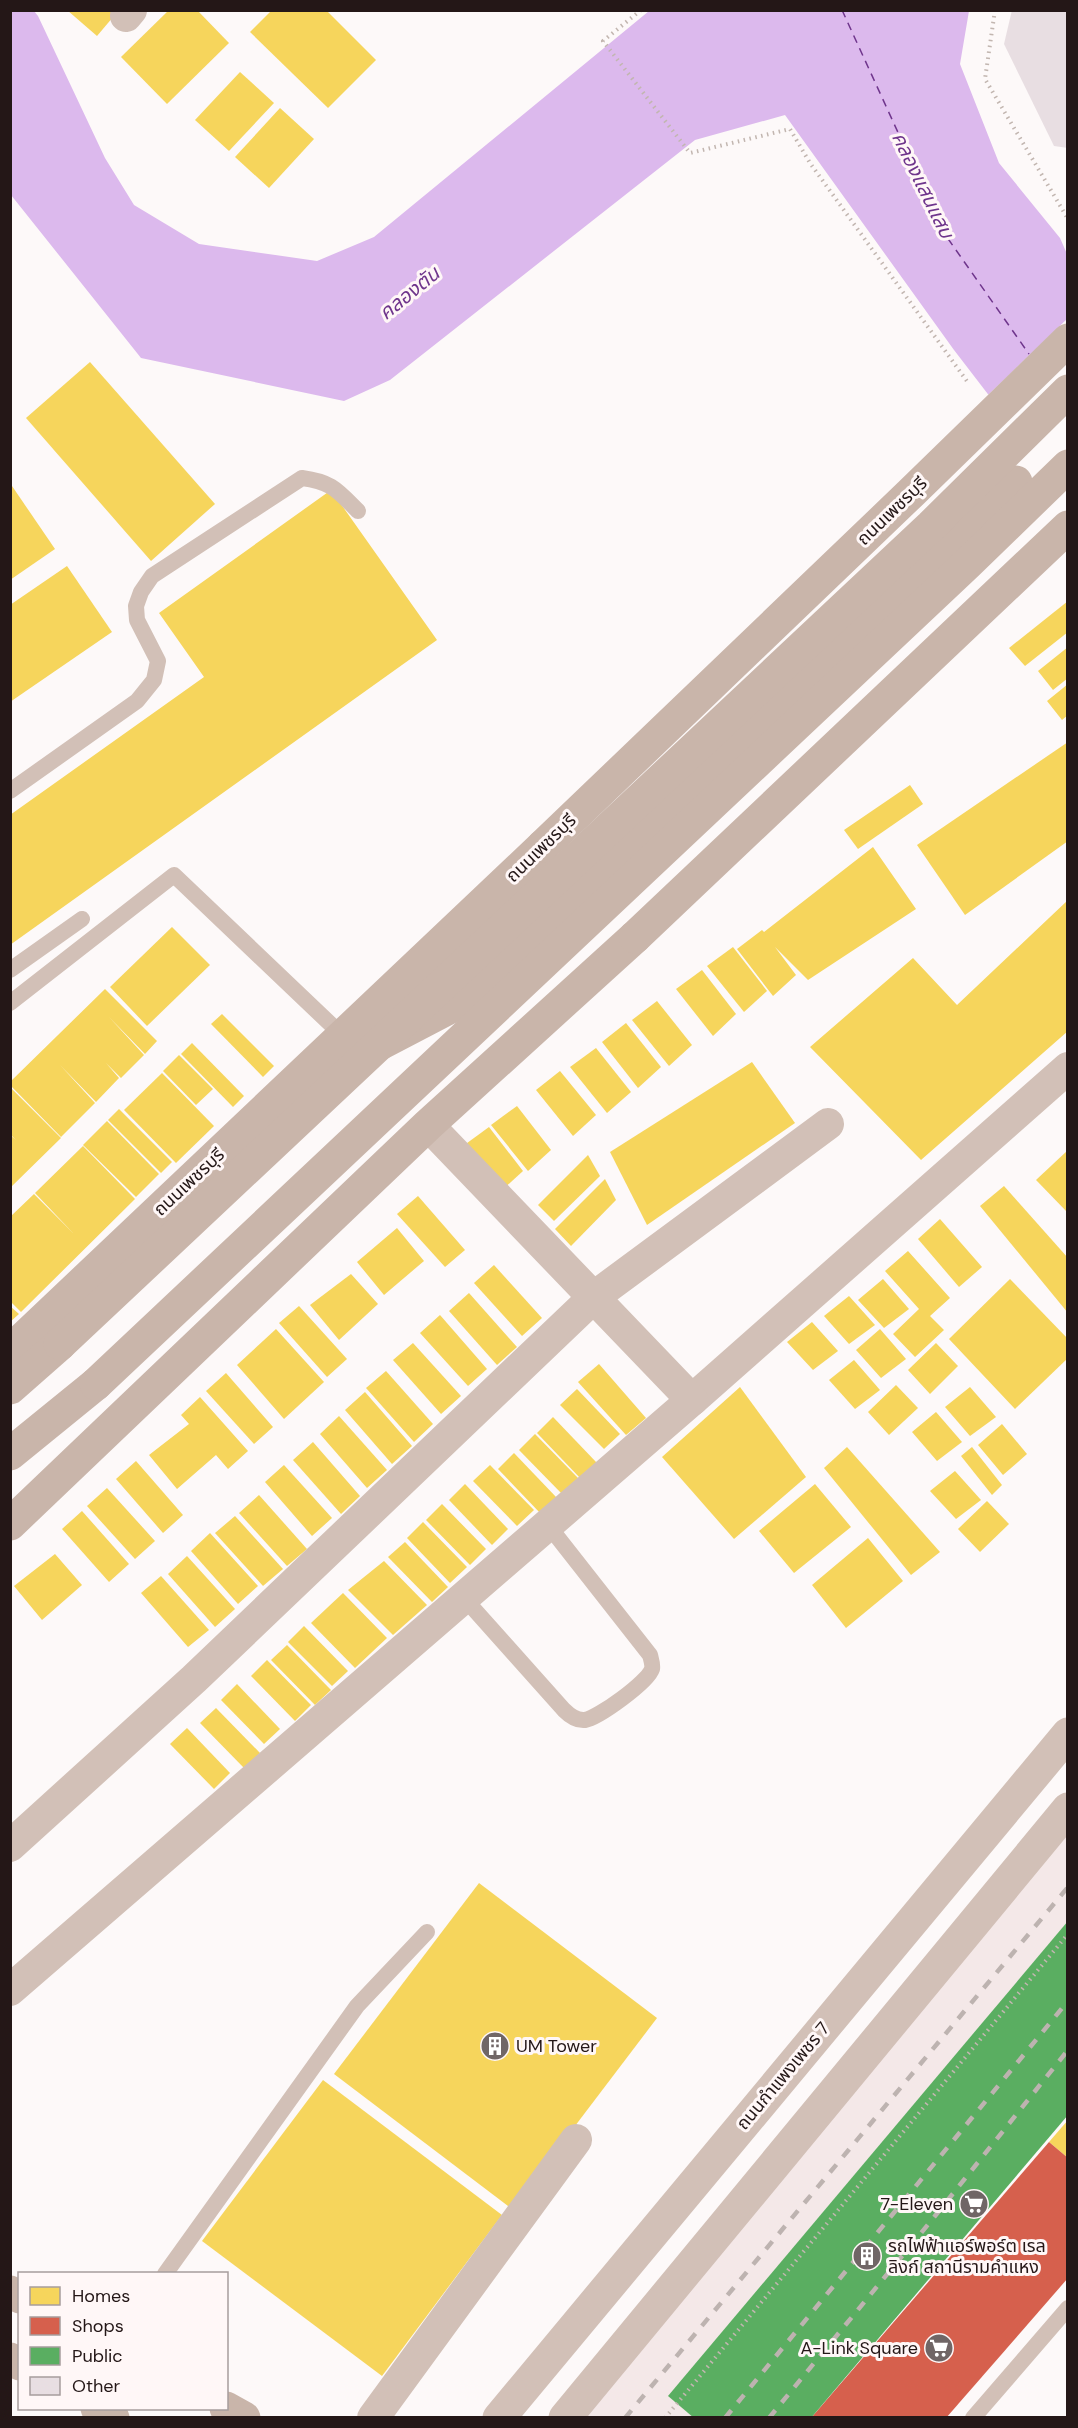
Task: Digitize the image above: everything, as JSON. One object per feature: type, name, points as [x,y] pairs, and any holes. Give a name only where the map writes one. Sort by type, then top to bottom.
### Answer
[{"type":"main road","name":"ถนนเพชรบุรี","points":[[10,1351],[543,846],[1068,340]]},
{"type":"main road","name":"ถนนเพชรบุรี","points":[[10,1388],[60,1344],[931,526],[1068,391]]},
{"type":"main road","points":[[10,1454],[96,1384],[1068,466]]},
{"type":"main road","points":[[280,1096],[464,1000],[1016,482]]},
{"type":"main road","points":[[12,1524],[428,1125],[635,937],[1068,527]]},
{"type":"main road","points":[[428,1125],[464,1000]]},
{"type":"main road","points":[[228,2409],[244,2418]]},
{"type":"main road","points":[[99,2410],[113,2418]]},
{"type":"street","points":[[10,1990],[692,1400],[1068,1068]]},
{"type":"street","points":[[10,1846],[194,1679],[594,1297],[828,1124]]},
{"type":"street","points":[[428,1125],[692,1400]]},
{"type":"street","name":"ถนนกำแพงเพชร 7","points":[[498,2418],[1068,1734]]},
{"type":"street","points":[[566,2418],[1068,1809]]},
{"type":"street","points":[[372,2418],[576,2140]]},
{"type":"lane","points":[[10,791],[137,701],[154,680],[158,661],[137,620],[136,606],[141,592],[152,576],[302,478],[318,480],[335,487],[358,511]]},
{"type":"lane","points":[[10,1003],[174,875],[343,1036]]},
{"type":"lane","points":[[10,970],[82,919]]},
{"type":"lane","points":[[464,1598],[573,1718],[585,1720],[619,1702],[647,1677],[652,1668],[650,1655],[548,1525]]},
{"type":"lane","points":[[166,2272],[357,2007],[427,1932]]},
{"type":"lane","points":[[973,2418],[1068,2308]]},
{"type":"path","points":[[641,10],[603,41],[690,153],[790,129],[810,163],[961,372]]},
{"type":"path","points":[[994,10],[985,79],[1068,219]]},
{"type":"path","points":[[665,2418],[1068,1934]]},
{"type":"shaded area","points":[[1067,1821],[1067,2070],[781,2417],[577,2418]]},
{"type":"water","points":[[11,11],[34,11],[38,16],[105,158],[134,205],[199,244],[317,261],[374,237],[649,11],[969,11],[960,64],[999,163],[1060,238],[1067,254],[1067,497],[954,350],[785,115],[695,140],[390,380],[344,401],[141,358],[11,195]]},
{"type":"pier","points":[[1068,318],[1067,500],[986,397]]},
{"type":"building: Homes","points":[[67,10],[119,10],[97,36]]},
{"type":"building: Homes","points":[[169,10],[197,10],[229,43],[167,104],[121,57]]},
{"type":"building: Homes","points":[[272,10],[326,10],[376,60],[328,108],[250,32]]},
{"type":"building: Homes","points":[[240,72],[274,103],[229,151],[195,120]]},
{"type":"building: Homes","points":[[280,108],[314,139],[269,188],[235,157]]},
{"type":"building: Homes","points":[[90,362],[215,504],[151,561],[26,418]]},
{"type":"building: Homes","points":[[12,486],[55,549],[10,580],[10,487]]},
{"type":"building: Homes","points":[[331,490],[437,640],[10,945],[10,815],[204,677],[159,613]]},
{"type":"building: Homes","points":[[67,566],[112,632],[10,702],[10,605]]},
{"type":"building: Homes","points":[[1068,601],[1068,632],[1025,666],[1009,648]]},
{"type":"building: Homes","points":[[1068,647],[1068,678],[1053,690],[1038,671]]},
{"type":"building: Homes","points":[[1068,684],[1068,715],[1062,720],[1047,701]]},
{"type":"building: Homes","points":[[1068,742],[1068,841],[965,915],[917,845]]},
{"type":"building: Homes","points":[[910,785],[923,804],[858,849],[844,830]]},
{"type":"building: Homes","points":[[873,847],[916,909],[808,980],[775,947],[796,975],[773,996],[737,949],[762,930],[764,932]]},
{"type":"building: Homes","points":[[1068,900],[1068,1031],[921,1160],[810,1047],[913,958],[957,1005]]},
{"type":"building: Homes","points":[[172,927],[210,965],[147,1026],[110,987]]},
{"type":"building: Homes","points":[[733,947],[767,991],[744,1012],[707,966]]},
{"type":"building: Homes","points":[[702,970],[736,1014],[713,1036],[676,989]]},
{"type":"building: Homes","points":[[105,989],[157,1041],[145,1054],[109,1017],[144,1055],[121,1078],[106,1063],[119,1078],[96,1102],[60,1065],[95,1103],[61,1137],[10,1085],[10,1082]]},
{"type":"building: Homes","points":[[657,1001],[692,1045],[669,1066],[632,1020]]},
{"type":"building: Homes","points":[[222,1014],[274,1066],[263,1077],[211,1024]]},
{"type":"building: Homes","points":[[626,1023],[661,1067],[638,1088],[602,1042]]},
{"type":"building: Homes","points":[[192,1043],[244,1096],[233,1107],[181,1054]]},
{"type":"building: Homes","points":[[596,1048],[631,1092],[607,1113],[570,1067]]},
{"type":"building: Homes","points":[[179,1055],[213,1089],[196,1105],[163,1071]]},
{"type":"building: Homes","points":[[752,1062],[795,1123],[647,1225],[610,1152]]},
{"type":"building: Homes","points":[[560,1071],[596,1115],[573,1136],[536,1090]]},
{"type":"building: Homes","points":[[162,1073],[214,1126],[176,1163],[124,1110]]},
{"type":"building: Homes","points":[[10,1087],[61,1138],[10,1188],[10,1135],[16,1140],[10,1134]]},
{"type":"building: Homes","points":[[517,1106],[551,1150],[528,1171],[491,1125]]},
{"type":"building: Homes","points":[[119,1109],[172,1162],[161,1173],[108,1120]]},
{"type":"building: Homes","points":[[107,1121],[159,1174],[136,1197],[83,1145]]},
{"type":"building: Homes","points":[[489,1127],[523,1171],[500,1192],[463,1146]]},
{"type":"building: Homes","points":[[83,1146],[135,1199],[21,1312],[10,1301],[10,1217],[34,1194],[74,1234],[35,1193]]},
{"type":"building: Homes","points":[[1068,1150],[1068,1213],[1036,1180]]},
{"type":"building: Homes","points":[[588,1155],[600,1176],[554,1221],[538,1205]]},
{"type":"building: Homes","points":[[605,1179],[616,1200],[571,1246],[555,1229]]},
{"type":"building: Homes","points":[[1004,1186],[1068,1258],[1068,1313],[980,1206]]},
{"type":"building: Homes","points":[[418,1196],[465,1250],[445,1267],[397,1214]]},
{"type":"building: Homes","points":[[940,1219],[982,1267],[959,1287],[918,1239]]},
{"type":"building: Homes","points":[[397,1228],[424,1261],[384,1295],[357,1262]]},
{"type":"building: Homes","points":[[908,1251],[950,1298],[930,1316],[944,1330],[915,1357],[893,1334],[919,1309],[885,1271]]},
{"type":"building: Homes","points":[[494,1265],[542,1318],[522,1336],[474,1283]]},
{"type":"building: Homes","points":[[351,1274],[378,1304],[339,1340],[310,1305]]},
{"type":"building: Homes","points":[[883,1279],[909,1309],[884,1328],[858,1300]]},
{"type":"building: Homes","points":[[1010,1279],[1068,1339],[1068,1358],[1015,1409],[949,1339]]},
{"type":"building: Homes","points":[[469,1293],[517,1347],[497,1365],[449,1311]]},
{"type":"building: Homes","points":[[849,1296],[875,1325],[849,1344],[824,1316]]},
{"type":"building: Homes","points":[[10,1306],[19,1314],[10,1322]]},
{"type":"building: Homes","points":[[299,1306],[347,1359],[327,1377],[279,1323]]},
{"type":"building: Homes","points":[[440,1315],[487,1369],[468,1386],[420,1333]]},
{"type":"building: Homes","points":[[812,1322],[838,1351],[813,1370],[787,1342]]},
{"type":"building: Homes","points":[[276,1329],[324,1382],[284,1419],[237,1365]]},
{"type":"building: Homes","points":[[880,1329],[906,1359],[881,1378],[856,1350]]},
{"type":"building: Homes","points":[[413,1343],[461,1396],[441,1414],[393,1360]]},
{"type":"building: Homes","points":[[936,1343],[958,1366],[930,1394],[908,1370]]},
{"type":"building: Homes","points":[[854,1360],[880,1390],[855,1409],[829,1380]]},
{"type":"building: Homes","points":[[599,1364],[646,1418],[626,1435],[578,1382]]},
{"type":"building: Homes","points":[[386,1371],[433,1424],[414,1442],[366,1388]]},
{"type":"building: Homes","points":[[226,1373],[273,1427],[254,1444],[206,1391]]},
{"type":"building: Homes","points":[[896,1385],[918,1408],[889,1435],[868,1412]]},
{"type":"building: Homes","points":[[740,1387],[806,1477],[734,1539],[662,1457]]},
{"type":"building: Homes","points":[[970,1387],[996,1417],[970,1436],[945,1407]]},
{"type":"building: Homes","points":[[577,1389],[620,1434],[604,1449],[560,1405]]},
{"type":"building: Homes","points":[[365,1392],[412,1446],[392,1464],[345,1410]]},
{"type":"building: Homes","points":[[200,1397],[248,1451],[228,1469],[216,1455],[177,1489],[149,1455],[189,1424],[181,1415]]},
{"type":"building: Homes","points":[[936,1412],[962,1442],[937,1461],[912,1432]]},
{"type":"building: Homes","points":[[339,1416],[387,1470],[367,1488],[320,1434]]},
{"type":"building: Homes","points":[[553,1417],[597,1463],[581,1479],[537,1433]]},
{"type":"building: Homes","points":[[1002,1424],[1027,1454],[1003,1475],[978,1445]]},
{"type":"building: Homes","points":[[535,1434],[579,1479],[563,1495],[519,1450]]},
{"type":"building: Homes","points":[[313,1442],[360,1496],[341,1514],[293,1460]]},
{"type":"building: Homes","points":[[847,1447],[940,1552],[911,1575],[824,1468]]},
{"type":"building: Homes","points":[[972,1447],[1002,1485],[992,1495],[961,1456]]},
{"type":"building: Homes","points":[[514,1453],[557,1498],[541,1514],[498,1469]]},
{"type":"building: Homes","points":[[136,1461],[183,1515],[163,1533],[116,1479]]},
{"type":"building: Homes","points":[[284,1465],[332,1518],[312,1536],[265,1482]]},
{"type":"building: Homes","points":[[490,1465],[534,1510],[517,1526],[473,1481]]},
{"type":"building: Homes","points":[[955,1471],[981,1500],[956,1519],[930,1491]]},
{"type":"building: Homes","points":[[465,1484],[508,1529],[492,1545],[449,1500]]},
{"type":"building: Homes","points":[[815,1484],[851,1527],[794,1573],[759,1531]]},
{"type":"building: Homes","points":[[107,1488],[155,1541],[135,1559],[87,1506]]},
{"type":"building: Homes","points":[[259,1495],[307,1549],[287,1566],[239,1513]]},
{"type":"building: Homes","points":[[987,1501],[1009,1524],[980,1552],[958,1529]]},
{"type":"building: Homes","points":[[442,1504],[486,1549],[470,1565],[426,1520]]},
{"type":"building: Homes","points":[[82,1511],[129,1564],[109,1582],[62,1529]]},
{"type":"building: Homes","points":[[235,1516],[283,1569],[263,1586],[215,1533]]},
{"type":"building: Homes","points":[[423,1522],[467,1567],[450,1583],[407,1538]]},
{"type":"building: Homes","points":[[210,1533],[258,1586],[238,1604],[191,1551]]},
{"type":"building: Homes","points":[[868,1538],[903,1581],[846,1628],[812,1585]]},
{"type":"building: Homes","points":[[405,1542],[448,1587],[432,1602],[388,1557]]},
{"type":"building: Homes","points":[[55,1554],[82,1585],[42,1620],[14,1586]]},
{"type":"building: Homes","points":[[187,1556],[235,1609],[215,1627],[168,1574]]},
{"type":"building: Homes","points":[[384,1561],[427,1605],[393,1635],[348,1590]]},
{"type":"building: Homes","points":[[161,1576],[209,1630],[188,1647],[141,1593]]},
{"type":"building: Homes","points":[[343,1593],[387,1638],[355,1668],[311,1623]]},
{"type":"building: Homes","points":[[304,1626],[348,1671],[332,1686],[288,1642]]},
{"type":"building: Homes","points":[[287,1645],[331,1690],[315,1705],[271,1660]]},
{"type":"building: Homes","points":[[267,1660],[311,1705],[295,1721],[251,1676]]},
{"type":"building: Homes","points":[[237,1684],[280,1729],[264,1744],[221,1700]]},
{"type":"building: Homes","points":[[216,1708],[260,1753],[244,1768],[200,1723]]},
{"type":"building: Homes","points":[[187,1728],[230,1773],[214,1789],[170,1744]]},
{"type":"building: Homes","name":"UM Tower","points":[[479,1883],[657,2018],[512,2209],[334,2074]]},
{"type":"building: Homes","points":[[323,2080],[502,2215],[382,2376],[202,2241]]},
{"type":"building: Homes","points":[[1068,2120],[1068,2158],[1049,2142]]},
{"type":"building: Shops","name":"A-Link Square","points":[[1049,2142],[1068,2158],[1068,2278],[946,2418],[811,2418]]},
{"type":"building: Public","name":"รถไฟฟ้าแอร์พอร์ต เรล ลิงก์ สถานีรามคำแหง","points":[[1068,1921],[1068,2115],[811,2418],[694,2418],[668,2396]]},
{"type":"building: Other","points":[[1012,10],[1068,10],[1068,148],[1054,146],[1004,44]]},
{"type":"ferry route","points":[[842,10],[944,233],[1029,354]]},
{"type":"railway","points":[[625,2418],[1068,1887]]},
{"type":"railway","points":[[725,2418],[1068,2001]]},
{"type":"railway","points":[[769,2418],[1068,2050]]},
{"type":"place","name":"UM Tower","points":[[495,2046]]},
{"type":"place","name":"7-Eleven","points":[[974,2204]]},
{"type":"place","name":"รถไฟฟ้าแอร์พอร์ต เรล ลิงก์ สถานีรามคำแหง","points":[[867,2256]]},
{"type":"place","name":"A-Link Square","points":[[939,2348]]},
{"type":"water label","name":"คลองแสนแสบ","points":[[923,185]]},
{"type":"water label","name":"คลองตัน","points":[[409,293]]}]
